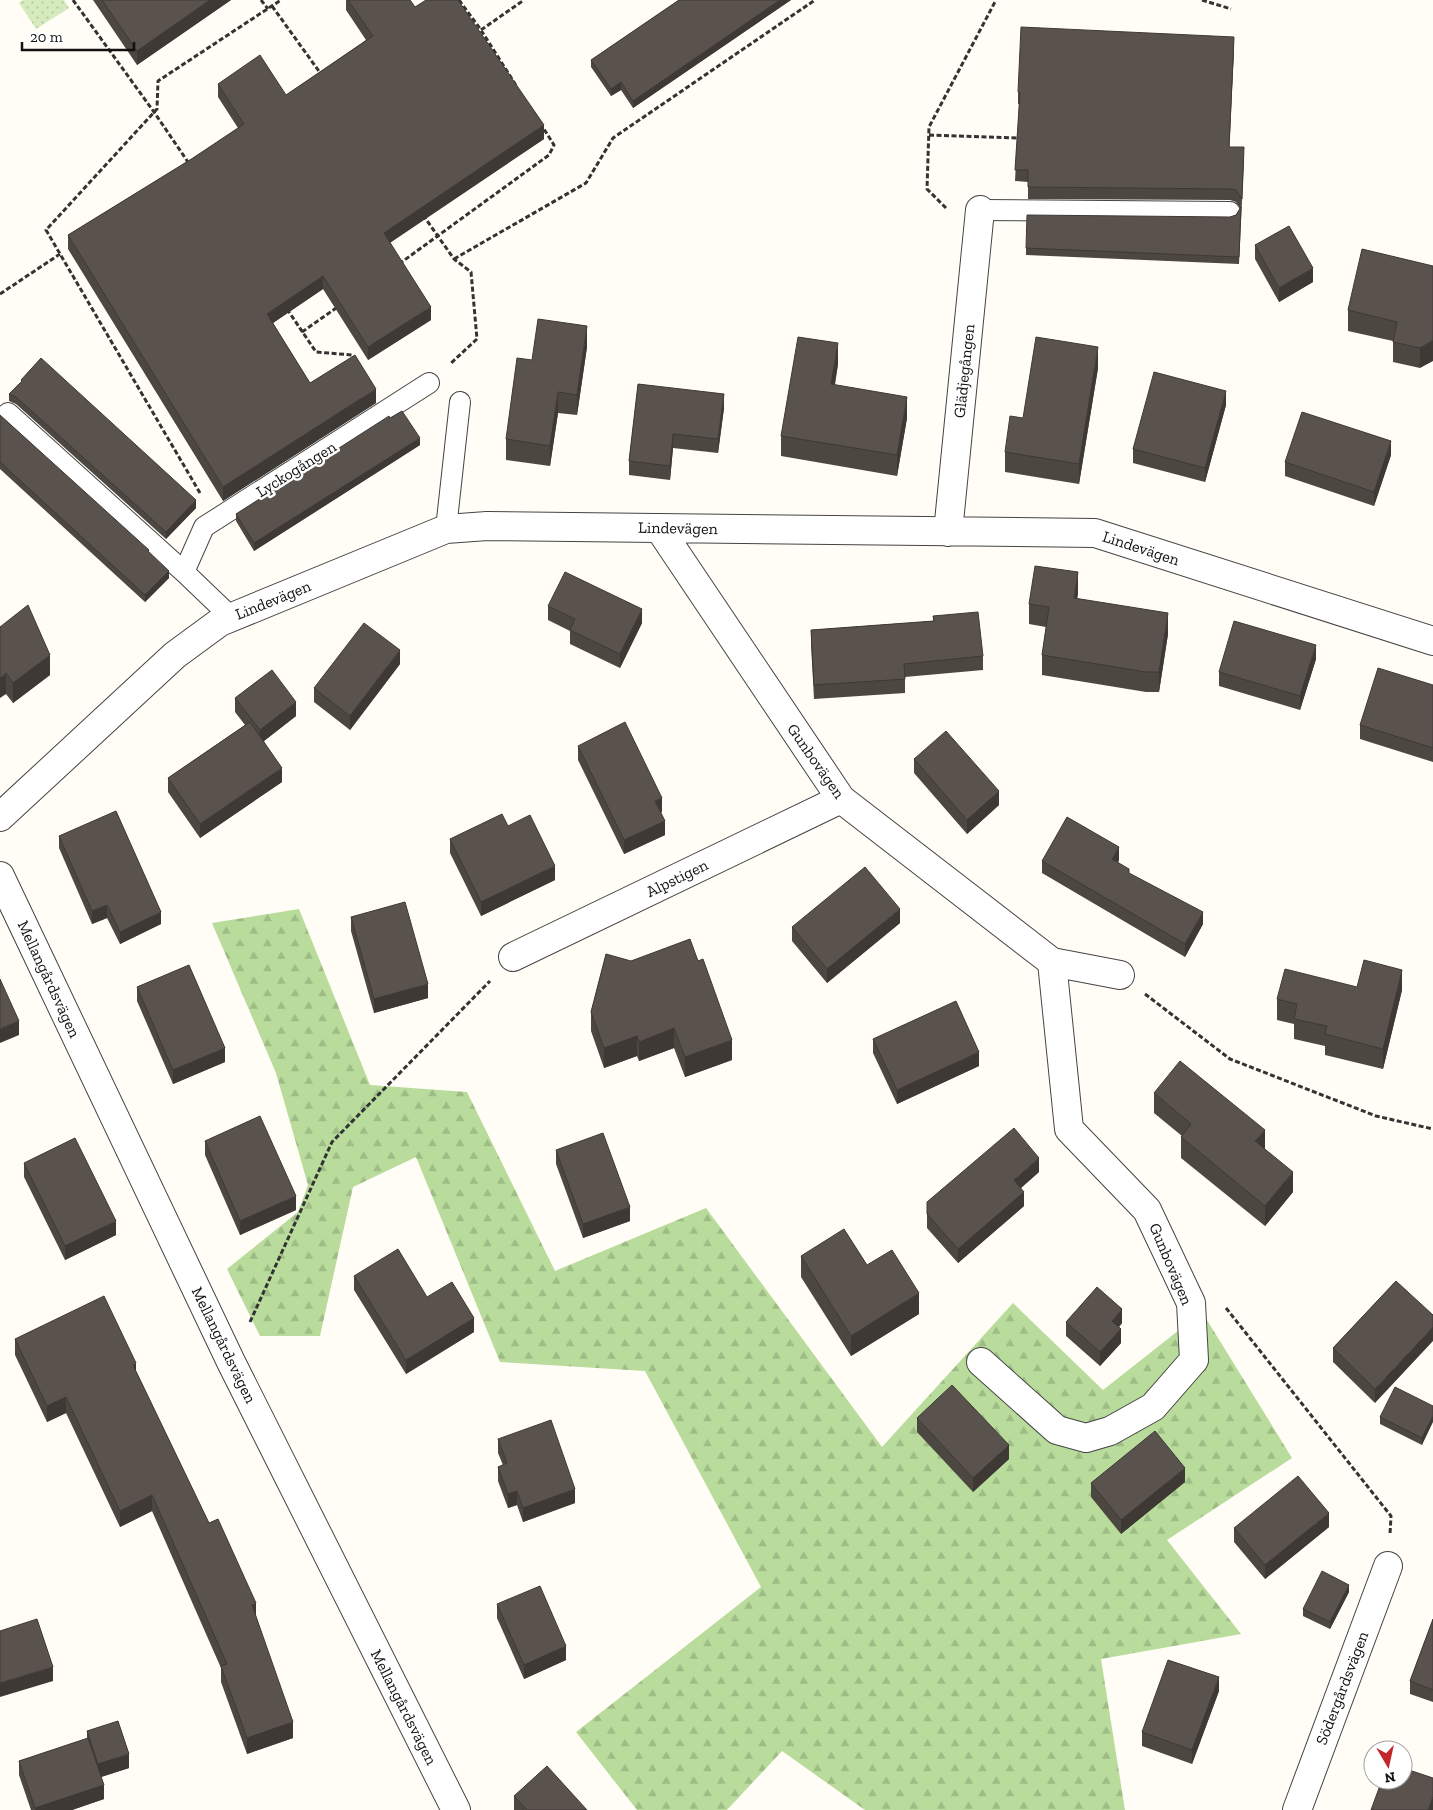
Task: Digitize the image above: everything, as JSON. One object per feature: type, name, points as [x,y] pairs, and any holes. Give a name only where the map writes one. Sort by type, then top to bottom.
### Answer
[{"type":"street","name":"Glädjegången","points":[[948,532],[980,210]]},
{"type":"street","name":"Lindevägen","points":[[0,817],[175,655],[220,622],[446,529],[487,526],[1095,533],[1433,641]]},
{"type":"street","name":"Gunbovägen","points":[[659,528],[840,799],[1052,962],[1120,975]]},
{"type":"street","name":"Alpstigen","points":[[513,957],[840,799]]},
{"type":"street","name":"Mellangårdsvägen","points":[[0,876],[231,1362],[456,1810]]},
{"type":"street","name":"Gunbovägen","points":[[981,1362],[1057,1430],[1086,1438],[1110,1431],[1153,1407],[1194,1360],[1191,1303],[1148,1210],[1069,1129],[1052,962]]},
{"type":"street","name":"Södergårdsvägen","points":[[1297,1810],[1388,1566]]},
{"type":"lane","points":[[980,210],[1230,212]]},
{"type":"lane","name":"Lyckogången","points":[[184,572],[204,527],[429,383]]},
{"type":"lane","points":[[446,529],[460,402]]},
{"type":"lane","points":[[8,413],[184,572],[231,618]]},
{"type":"path","points":[[73,0],[193,169]]},
{"type":"path","points":[[261,0],[268,9]]},
{"type":"path","points":[[216,520],[46,230],[157,109],[158,81],[281,0]]},
{"type":"path","points":[[459,0],[518,87]]},
{"type":"path","points":[[481,30],[524,0]]},
{"type":"path","points":[[454,259],[586,183],[613,138],[815,0]]},
{"type":"path","points":[[977,238],[927,189],[929,127],[996,0]]},
{"type":"path","points":[[1202,0],[1231,9]]},
{"type":"path","points":[[272,6],[324,77]]},
{"type":"path","points":[[398,264],[549,155],[554,144],[538,120]]},
{"type":"path","points":[[929,135],[1029,138]]},
{"type":"path","points":[[421,213],[454,259],[471,272],[477,339],[429,383]]},
{"type":"path","points":[[0,294],[60,254]]},
{"type":"path","points":[[302,332],[342,304]]},
{"type":"path","points":[[286,307],[316,352],[352,355],[356,361]]},
{"type":"path","points":[[231,1362],[332,1142],[513,957]]},
{"type":"path","points":[[1120,975],[1230,1059],[1376,1116],[1433,1129]]},
{"type":"path","points":[[1220,1302],[1391,1516],[1388,1566]]},
{"type":"green space","points":[[23,0],[64,0],[69,8],[36,29],[19,3]]},
{"type":"green space","points":[[299,909],[370,1085],[467,1092],[555,1271],[706,1208],[882,1447],[1013,1303],[1103,1390],[1202,1312],[1292,1458],[1167,1540],[1241,1634],[1101,1659],[1125,1810],[865,1810],[782,1751],[727,1810],[637,1810],[576,1732],[761,1587],[645,1371],[500,1362],[416,1157],[353,1187],[320,1336],[260,1336],[227,1269],[298,1212],[308,1185],[276,1073],[212,923]]},
{"type":"building","points":[[102,0],[210,0],[137,51]]},
{"type":"building","points":[[348,0],[410,0],[415,7],[426,0],[458,0],[544,125],[384,233],[431,307],[368,347],[323,276],[267,314],[310,383],[355,355],[376,389],[223,487],[68,235],[193,158],[244,124],[218,84],[260,55],[286,95],[373,36]]},
{"type":"building","points":[[679,0],[780,0],[633,101],[621,82],[611,89],[591,60]]},
{"type":"building","points":[[1021,27],[1234,37],[1229,147],[1244,147],[1242,199],[1236,190],[1230,189],[1028,187],[1028,170],[1015,170],[1020,93],[1018,92]]},
{"type":"building","points":[[1241,207],[1239,257],[1026,248],[1027,215],[1230,217],[1236,215]]},
{"type":"building","points":[[1289,226],[1313,268],[1279,288],[1255,245]]},
{"type":"building","points":[[1362,249],[1433,266],[1433,340],[1420,348],[1393,342],[1397,322],[1348,310]]},
{"type":"building","points":[[538,319],[587,326],[577,395],[558,392],[550,446],[506,439],[517,358],[532,360]]},
{"type":"building","points":[[798,337],[838,343],[831,384],[907,397],[897,455],[781,436]]},
{"type":"building","points":[[1036,337],[1098,347],[1079,464],[1005,452],[1010,416],[1023,418]]},
{"type":"building","points":[[41,358],[196,500],[166,532],[16,397],[9,394]]},
{"type":"building","points":[[1154,372],[1226,391],[1205,468],[1133,449]]},
{"type":"building","points":[[638,384],[724,394],[718,439],[673,434],[670,466],[629,461]]},
{"type":"building","points":[[402,411],[420,438],[254,543],[236,514],[389,416],[390,418]]},
{"type":"building","points":[[1302,412],[1391,441],[1374,492],[1285,462]]},
{"type":"building","points":[[0,415],[149,550],[169,571],[145,595],[0,462]]},
{"type":"building","points":[[1035,566],[1078,572],[1074,598],[1168,613],[1159,672],[1146,672],[1042,655],[1049,607],[1029,604]]},
{"type":"building","points":[[565,572],[642,609],[620,654],[570,630],[575,619],[548,606]]},
{"type":"building","points":[[28,605],[50,655],[13,683],[6,673],[0,678],[0,627]]},
{"type":"building","points":[[978,612],[983,656],[904,664],[905,679],[814,685],[811,630],[934,621],[933,616]]},
{"type":"building","points":[[1234,621],[1316,645],[1300,696],[1219,672]]},
{"type":"building","points":[[364,623],[400,650],[350,716],[314,688]]},
{"type":"building","points":[[1378,668],[1433,685],[1433,748],[1360,725]]},
{"type":"building","points":[[272,670],[296,702],[260,730],[235,698]]},
{"type":"building","points":[[250,722],[282,768],[200,824],[168,778]]},
{"type":"building","points":[[625,722],[662,798],[655,801],[665,821],[624,840],[578,746]]},
{"type":"building","points":[[946,731],[999,791],[967,820],[914,759]]},
{"type":"building","points":[[116,811],[161,912],[120,932],[107,905],[92,911],[59,836]]},
{"type":"building","points":[[502,814],[508,826],[530,815],[555,866],[481,902],[450,839]]},
{"type":"building","points":[[1067,817],[1119,847],[1112,859],[1129,869],[1129,873],[1203,912],[1185,944],[1042,861]]},
{"type":"building","points":[[865,867],[900,909],[827,969],[792,927]]},
{"type":"building","points":[[405,902],[428,984],[374,999],[351,917]]},
{"type":"building","points":[[690,939],[698,961],[703,959],[732,1040],[685,1057],[674,1028],[639,1042],[637,1036],[604,1048],[591,1012],[606,954],[631,961]]},
{"type":"building","points":[[1364,960],[1402,970],[1383,1049],[1325,1034],[1327,1026],[1294,1019],[1297,1004],[1277,999],[1285,969],[1357,987]]},
{"type":"building","points":[[189,965],[225,1048],[173,1070],[137,987]]},
{"type":"building","points":[[0,979],[19,1021],[0,1029]]},
{"type":"building","points":[[956,1001],[979,1052],[897,1090],[873,1039]]},
{"type":"building","points":[[1180,1061],[1265,1130],[1255,1141],[1293,1172],[1265,1206],[1181,1137],[1191,1124],[1154,1093]]},
{"type":"building","points":[[260,1116],[296,1196],[240,1221],[205,1141]]},
{"type":"building","points":[[1014,1128],[1039,1158],[1014,1180],[1024,1192],[958,1249],[927,1214],[927,1202]]},
{"type":"building","points":[[603,1133],[630,1207],[583,1224],[556,1150]]},
{"type":"building","points":[[75,1138],[116,1221],[65,1246],[24,1163]]},
{"type":"building","points":[[844,1229],[867,1265],[892,1250],[919,1293],[851,1336],[801,1256]]},
{"type":"building","points":[[398,1249],[427,1297],[452,1282],[474,1318],[406,1360],[354,1276]]},
{"type":"building","points":[[1396,1281],[1433,1315],[1433,1327],[1375,1389],[1333,1348]]},
{"type":"building","points":[[1097,1287],[1122,1309],[1112,1321],[1121,1329],[1100,1352],[1066,1322]]},
{"type":"building","points":[[104,1296],[136,1363],[133,1365],[209,1523],[218,1519],[256,1603],[252,1605],[293,1722],[247,1738],[221,1666],[227,1664],[152,1495],[120,1511],[66,1397],[47,1406],[15,1339]]},
{"type":"building","points":[[952,1385],[1009,1445],[973,1478],[917,1418]]},
{"type":"building","points":[[1395,1387],[1433,1406],[1433,1415],[1422,1438],[1380,1417]]},
{"type":"building","points":[[551,1420],[575,1489],[523,1508],[517,1491],[508,1494],[498,1467],[507,1463],[498,1439]]},
{"type":"building","points":[[1155,1431],[1185,1468],[1121,1520],[1091,1483]]},
{"type":"building","points":[[1298,1476],[1329,1513],[1265,1565],[1234,1528]]},
{"type":"building","points":[[1322,1571],[1349,1585],[1330,1622],[1303,1609]]},
{"type":"building","points":[[540,1586],[566,1646],[524,1665],[497,1604]]},
{"type":"building","points":[[37,1619],[53,1667],[0,1683],[0,1631]]},
{"type":"building","points":[[1433,1619],[1433,1690],[1410,1681]]},
{"type":"building","points":[[1168,1660],[1219,1677],[1192,1750],[1142,1732]]},
{"type":"building","points":[[118,1721],[129,1754],[98,1764],[87,1731]]},
{"type":"building","points":[[88,1738],[104,1785],[35,1808],[19,1761]]},
{"type":"building","points":[[547,1766],[587,1810],[527,1810],[514,1796]]},
{"type":"building","points":[[1413,1771],[1433,1778],[1433,1796],[1428,1810],[1371,1810],[1378,1790],[1413,1790]]}]
